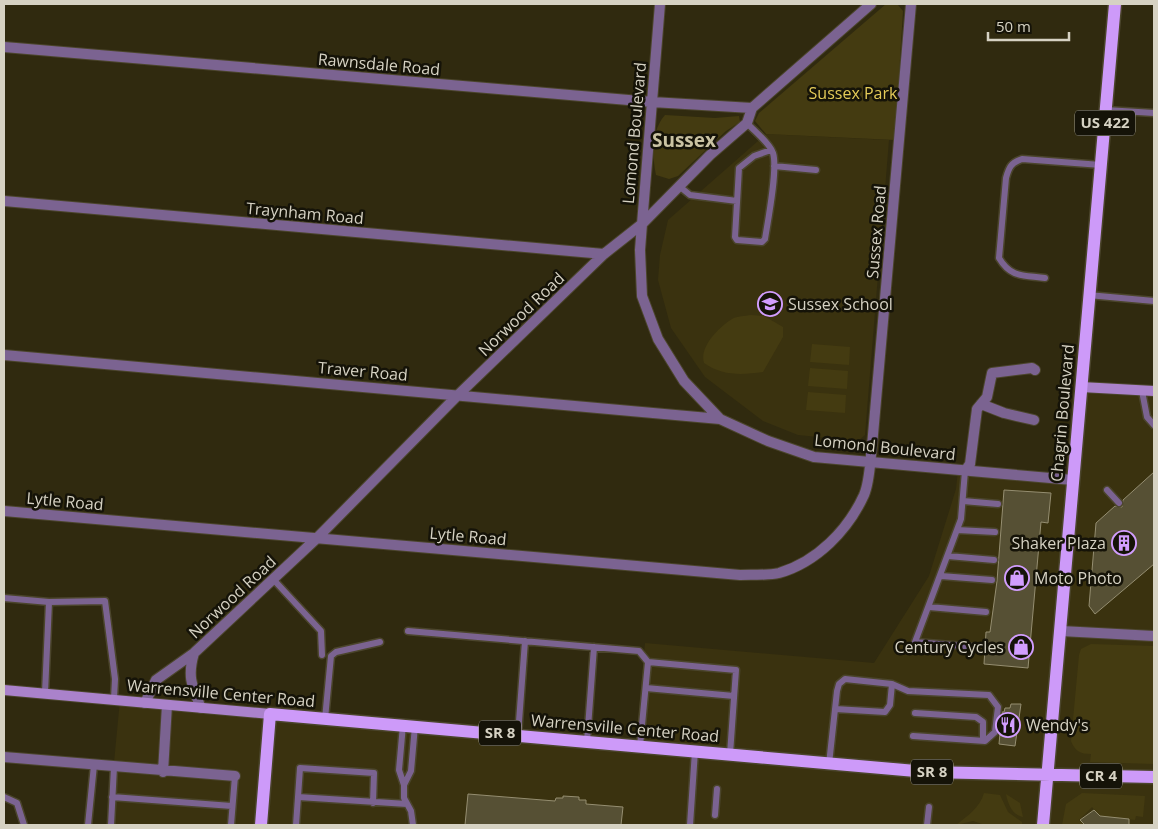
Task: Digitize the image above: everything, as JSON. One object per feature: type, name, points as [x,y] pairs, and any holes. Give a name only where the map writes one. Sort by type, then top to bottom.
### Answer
[{"type":"main road","name":"Chagrin Boulevard","points":[[1043,825],[1082,387],[1088,294],[1115,4]]},
{"type":"main road","points":[[1082,387],[1154,391]]},
{"type":"main road","name":"Warrensville Center Road","points":[[4,690],[927,772],[1154,777]]},
{"type":"main road","points":[[261,825],[270,714]]},
{"type":"street","name":"Lomond Boulevard","points":[[660,4],[640,250],[642,296],[658,340],[684,382],[720,419],[768,441],[814,456],[1073,480]]},
{"type":"street","points":[[747,124],[752,108],[871,4]]},
{"type":"street","name":"Sussex Road","points":[[870,462],[911,4]]},
{"type":"street","name":"Rawnsdale Road","points":[[4,47],[652,102],[752,108]]},
{"type":"street","name":"Norwood Road","points":[[145,702],[156,680],[194,653],[317,538],[458,395],[604,254],[642,224],[710,155],[747,124]]},
{"type":"street","name":"Traynham Road","points":[[4,201],[604,254]]},
{"type":"street","name":"Traver Road","points":[[4,355],[720,419]]},
{"type":"street","points":[[965,471],[970,464],[977,409],[987,397],[992,373],[1032,368],[1035,370]]},
{"type":"street","points":[[982,404],[1004,413],[1034,420]]},
{"type":"street","name":"Lytle Road","points":[[4,511],[740,575],[778,573],[813,557],[841,533],[864,494],[870,462]]},
{"type":"street","points":[[1060,631],[1154,636]]},
{"type":"street","name":"Norwood Road","points":[[194,653],[190,668],[190,681],[201,708]]},
{"type":"street","points":[[163,772],[167,705]]},
{"type":"street","points":[[4,757],[163,772],[235,776]]},
{"type":"lane","points":[[1106,110],[1154,114]]},
{"type":"lane","points":[[747,124],[771,150],[774,166],[764,241],[736,239],[741,164],[754,156],[771,150]]},
{"type":"lane","points":[[1045,278],[1012,273],[1006,269],[999,258],[1006,178],[1009,168],[1014,162],[1022,160],[1100,165]]},
{"type":"lane","points":[[774,166],[816,170]]},
{"type":"lane","points":[[679,186],[690,196],[737,202]]},
{"type":"lane","points":[[1088,294],[1154,301]]},
{"type":"lane","points":[[1142,391],[1147,417],[1154,425]]},
{"type":"lane","points":[[965,471],[957,530],[915,642],[976,647]]},
{"type":"lane","points":[[1108,490],[1119,503]]},
{"type":"lane","points":[[962,500],[998,504]]},
{"type":"lane","points":[[957,530],[996,532]]},
{"type":"lane","points":[[948,556],[994,560]]},
{"type":"lane","points":[[941,576],[992,580]]},
{"type":"lane","points":[[273,579],[321,631],[322,655]]},
{"type":"lane","points":[[4,598],[49,602],[105,601],[116,679],[114,700]]},
{"type":"lane","points":[[45,693],[49,602]]},
{"type":"lane","points":[[929,607],[986,612]]},
{"type":"lane","points":[[408,631],[639,650],[648,662],[640,746]]},
{"type":"lane","points":[[518,735],[526,641]]},
{"type":"lane","points":[[325,719],[331,656],[336,652],[380,642]]},
{"type":"lane","points":[[587,741],[594,647]]},
{"type":"lane","points":[[648,662],[736,670],[730,754]]},
{"type":"lane","points":[[829,764],[839,684],[845,679],[892,684],[908,691],[989,695],[998,707],[996,732],[992,738],[983,741],[913,736]]},
{"type":"lane","points":[[835,709],[885,712],[890,705],[892,684]]},
{"type":"lane","points":[[646,688],[734,696]]},
{"type":"lane","points":[[915,713],[976,717],[983,722],[983,741]]},
{"type":"lane","points":[[404,785],[411,771],[409,726]]},
{"type":"lane","points":[[409,726],[399,770],[404,785],[404,798],[412,814],[414,825]]},
{"type":"lane","points":[[690,825],[696,751]]},
{"type":"lane","points":[[88,825],[94,765]]},
{"type":"lane","points":[[110,825],[114,767]]},
{"type":"lane","points":[[296,825],[300,768],[374,773],[373,803]]},
{"type":"lane","points":[[230,825],[235,776]]},
{"type":"lane","points":[[715,815],[717,790]]},
{"type":"lane","points":[[4,796],[17,803],[24,825]]},
{"type":"lane","points":[[112,797],[232,806]]},
{"type":"lane","points":[[298,797],[407,804]]},
{"type":"lane","points":[[927,825],[928,807]]},
{"type":"shaded area","name":"Sussex School","points":[[766,134],[889,140],[865,435],[858,441],[798,435],[763,421],[705,377],[671,328],[658,280],[660,255],[668,220]]},
{"type":"shaded area","points":[[1081,387],[1154,391],[1154,825],[108,825],[120,700],[636,745],[645,643],[874,663],[929,576],[956,489],[958,470],[1073,479]]},
{"type":"green space","name":"Sussex Park","points":[[886,4],[898,5],[903,11],[895,140],[766,134],[755,121],[759,113]]},
{"type":"green space","points":[[665,115],[715,118],[739,116],[740,122],[726,131],[678,176],[669,179],[656,175],[654,159],[657,128]]},
{"type":"green space","points":[[751,315],[764,316],[783,327],[783,337],[763,372],[732,374],[704,363],[704,351],[716,332],[734,318]]},
{"type":"green space","points":[[812,344],[850,347],[849,365],[810,362]]},
{"type":"green space","points":[[810,368],[848,371],[847,389],[808,386]]},
{"type":"green space","points":[[808,392],[846,395],[845,413],[806,410]]},
{"type":"green space","points":[[1091,644],[1154,646],[1154,764],[1090,762],[1091,754],[1076,750],[1071,741],[1079,655],[1081,649]]},
{"type":"green space","points":[[984,793],[1000,795],[1008,812],[1022,822],[1022,825],[985,825],[973,821],[956,825],[976,807]]},
{"type":"green space","points":[[1082,793],[1145,796],[1143,817],[1136,816],[1135,820],[1100,816],[1092,807],[1079,820],[1085,825],[1062,825],[1066,804]]},
{"type":"green space","points":[[1006,794],[1020,803],[1023,817],[1013,811]]},
{"type":"building","name":"Shaker Plaza","points":[[1154,472],[1154,564],[1095,614],[1089,606],[1096,523],[1115,506],[1122,507],[1123,500]]},
{"type":"building","points":[[1004,490],[1051,493],[1048,523],[1041,522],[1028,668],[984,664],[986,632],[990,632],[997,581]]},
{"type":"building","name":"Wendy's","points":[[1011,704],[1021,704],[1015,746],[999,744],[1002,712],[1004,712],[1005,708],[1010,708]]},
{"type":"building","points":[[468,794],[555,801],[556,798],[563,798],[563,796],[579,797],[579,800],[586,800],[586,804],[623,807],[621,825],[465,825]]},
{"type":"building","points":[[1094,810],[1100,816],[1129,819],[1129,825],[1085,825],[1080,820]]},
{"type":"place","name":"Sussex School","points":[[770,304]]},
{"type":"place","name":"Shaker Plaza","points":[[1124,543]]},
{"type":"place","name":"Moto Photo","points":[[1017,578]]},
{"type":"place","name":"Century Cycles","points":[[1021,647]]},
{"type":"place","name":"Wendy's","points":[[1008,725]]},
{"type":"district","name":"Sussex","points":[[684,140]]}]
